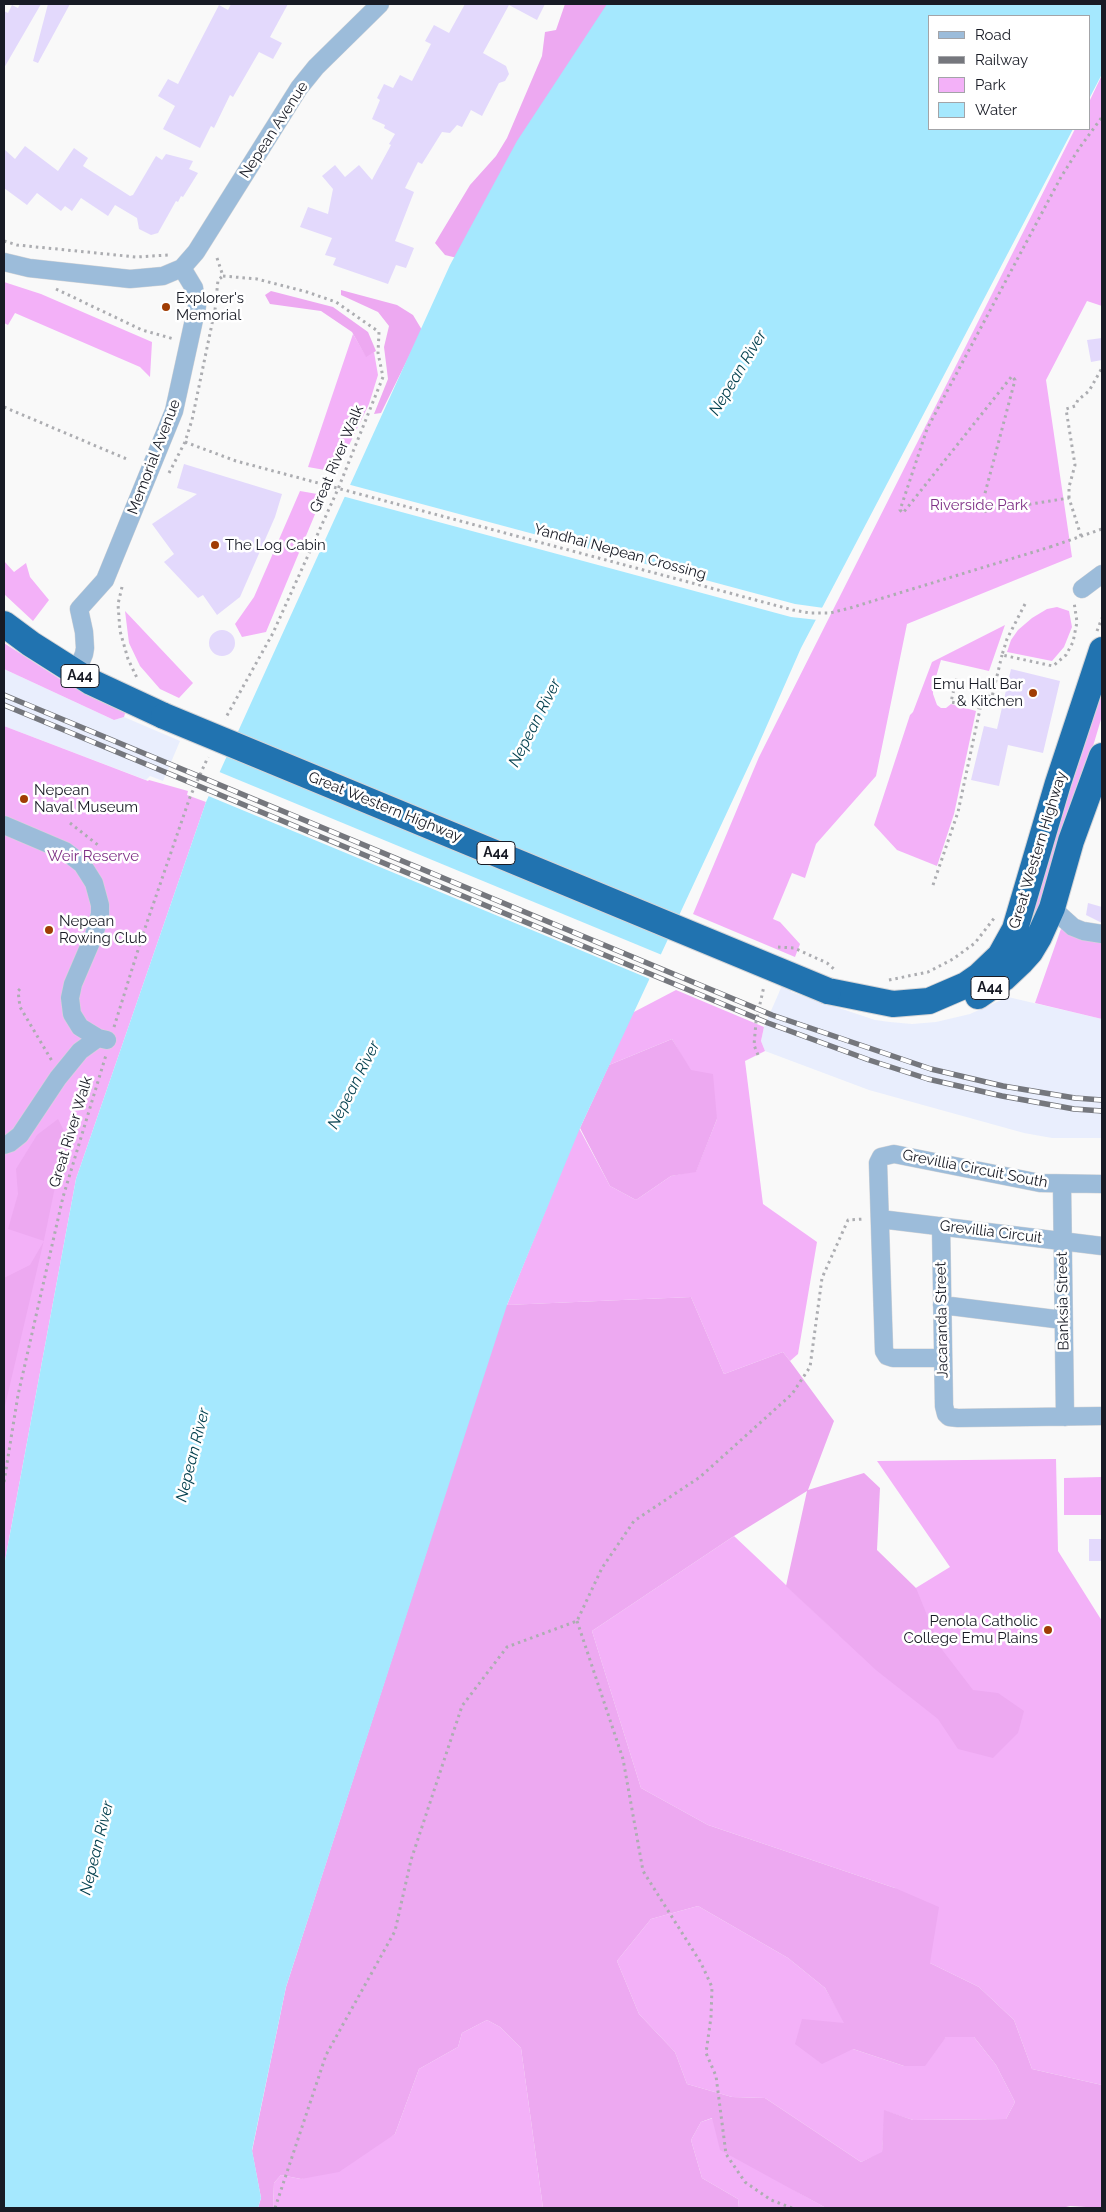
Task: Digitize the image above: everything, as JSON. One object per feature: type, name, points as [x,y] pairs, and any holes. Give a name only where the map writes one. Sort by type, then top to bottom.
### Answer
[{"type":"highway","name":"A44","points":[[4,624],[76,674]]},
{"type":"highway","name":"Great Western Highway","points":[[76,674],[108,691],[164,716],[828,991],[893,1004],[929,1001],[966,985],[979,976],[1000,956],[1015,929],[1099,643]]},
{"type":"highway","name":"Great Western Highway","points":[[828,991],[837,1000],[871,1010],[895,1014],[926,1014],[967,1002],[1004,978],[1030,952],[1052,908],[1072,841],[1102,756]]},
{"type":"street","name":"Nepean Avenue","points":[[182,268],[196,252],[299,88],[328,54],[380,4]]},
{"type":"street","points":[[4,262],[29,268],[140,279],[163,276],[182,268]]},
{"type":"street","name":"Memorial Avenue","points":[[76,674],[85,648],[79,609],[105,580],[174,411],[197,306],[194,288],[182,268]]},
{"type":"street","points":[[1082,589],[1102,574]]},
{"type":"street","points":[[4,825],[65,851],[82,864],[94,883],[100,905],[100,914],[94,935],[73,984],[70,998],[72,1014],[80,1027],[104,1039]]},
{"type":"street","points":[[1052,908],[1073,927],[1083,931],[1102,934]]},
{"type":"street","points":[[4,1145],[20,1136],[58,1078],[80,1051],[104,1039]]},
{"type":"street","name":"Grevillia Circuit South","points":[[880,1219],[878,1163],[881,1157],[886,1155],[908,1156],[1011,1178],[1062,1185],[1102,1184]]},
{"type":"street","name":"Banksia Street","points":[[1062,1185],[1065,1417]]},
{"type":"street","points":[[880,1219],[884,1351],[887,1356],[893,1358],[943,1358]]},
{"type":"street","name":"Grevillia Circuit","points":[[880,1219],[1102,1246]]},
{"type":"street","name":"Jacaranda Street","points":[[941,1226],[944,1406],[946,1414],[950,1417],[958,1418],[1065,1417]]},
{"type":"street","points":[[942,1306],[1063,1320]]},
{"type":"street","points":[[1065,1417],[1102,1416]]},
{"type":"path","points":[[1069,498],[980,512],[1015,380],[1012,376],[903,513],[900,510],[927,429],[1061,177],[1102,117]]},
{"type":"path","points":[[4,241],[35,247],[136,257],[169,254]]},
{"type":"path","name":"Great River Walk","points":[[217,258],[223,276],[257,279],[336,302],[378,332],[377,339],[383,377],[338,489],[273,633],[229,710]]},
{"type":"path","points":[[52,287],[142,330],[176,340]]},
{"type":"path","points":[[168,475],[185,442],[208,348]]},
{"type":"path","points":[[1081,536],[1069,498],[1068,487],[1075,465],[1066,409],[1075,406],[1078,400],[1089,391],[1102,368]]},
{"type":"path","points":[[4,407],[129,460]]},
{"type":"path","name":"Yandhai Nepean Crossing","points":[[185,442],[236,461],[810,613],[830,613],[850,608],[1050,547],[1102,529]]},
{"type":"path","points":[[123,583],[118,604],[120,631],[128,659],[138,682]]},
{"type":"path","points":[[1002,655],[1053,666],[1059,662],[1073,642],[1077,622],[1074,602],[1082,589]]},
{"type":"path","points":[[932,885],[958,812],[983,695],[992,697],[1007,639],[1025,604]]},
{"type":"path","points":[[1099,643],[1102,618]]},
{"type":"path","points":[[980,708],[951,702],[956,680],[994,689]]},
{"type":"path","name":"Great River Walk","points":[[4,1482],[18,1395],[63,1197],[104,1039],[143,934],[190,797]]},
{"type":"path","points":[[70,823],[98,845]]},
{"type":"path","points":[[882,981],[915,976],[953,959],[988,928],[998,911]]},
{"type":"path","points":[[20,989],[18,991],[20,1007],[48,1054],[58,1078]]},
{"type":"path","points":[[792,2208],[771,2200],[745,2182],[726,2154],[716,2076],[706,2053],[711,2017],[712,1987],[701,1963],[643,1871],[623,1759],[577,1621],[602,1568],[634,1521],[700,1477],[792,1394],[810,1367],[822,1278],[848,1220],[880,1219]]},
{"type":"path","points":[[275,2208],[326,2055],[395,1931],[411,1860],[462,1706],[507,1647],[577,1621]]},
{"type":"shaded area","points":[[565,4],[613,4],[461,259],[445,255],[435,243],[470,185],[496,156],[507,138],[542,56],[545,32],[556,30]]},
{"type":"shaded area","points":[[341,290],[397,305],[413,315],[422,330],[381,413],[374,414],[388,379],[384,347],[389,326],[378,312],[341,295]]},
{"type":"shaded area","points":[[271,291],[333,307],[368,332],[376,351],[366,357],[352,332],[321,311],[270,304],[265,295]]},
{"type":"shaded area","points":[[4,669],[114,720],[124,717],[180,741],[163,781],[150,776],[146,780],[4,726]]},
{"type":"shaded area","points":[[784,981],[791,984],[791,992],[875,1020],[890,1022],[912,1024],[936,1022],[970,1014],[1008,997],[1102,1019],[1102,1138],[1052,1138],[1024,1133],[869,1090],[765,1051],[761,1041],[764,1027]]},
{"type":"shaded area","points":[[672,1039],[691,1070],[713,1074],[717,1119],[696,1172],[671,1176],[636,1200],[610,1186],[580,1128],[609,1065]]},
{"type":"shaded area","points":[[58,1119],[65,1133],[44,1241],[8,1229],[18,1194],[16,1169],[37,1135]]},
{"type":"shaded area","points":[[44,1242],[4,1410],[4,1278],[30,1265]]},
{"type":"shaded area","points":[[691,1297],[724,1374],[783,1352],[834,1421],[808,1490],[864,1473],[880,1488],[877,1550],[916,1588],[940,1647],[973,1690],[998,1693],[1024,1711],[1018,1733],[993,1758],[958,1749],[938,1719],[876,1670],[786,1586],[807,1491],[734,1536],[592,1631],[641,1788],[708,1825],[895,1888],[939,1907],[930,1963],[979,1987],[1014,2020],[1032,2069],[1102,2085],[1102,2208],[1070,2206],[1062,2208],[826,2208],[720,2150],[712,2118],[701,2122],[691,2140],[702,2178],[738,2199],[739,2208],[543,2208],[521,2048],[500,2027],[487,2020],[462,2033],[458,2047],[419,2069],[395,2134],[339,2172],[301,2179],[281,2175],[274,2183],[273,2208],[258,2208],[261,2198],[252,2151],[286,1987],[506,1305]],"holes":[[[698,1906],[788,1958],[825,1988],[844,2023],[802,2019],[795,2044],[822,2064],[853,2049],[904,2066],[925,2066],[946,2037],[974,2037],[996,2065],[1015,2102],[1006,2119],[913,2120],[884,2110],[882,2152],[861,2162],[765,2098],[732,2097],[687,2084],[675,2052],[639,2014],[617,1961],[651,1919]]]},
{"type":"green space","name":"Riverside Park","points":[[1102,75],[1102,306],[1087,301],[1046,380],[1072,557],[907,624],[876,776],[816,844],[805,878],[792,873],[773,919],[780,922],[800,944],[795,957],[693,914],[759,757],[1074,130],[1091,130],[1091,98]]},
{"type":"green space","points":[[4,282],[41,294],[152,342],[150,377],[140,367],[15,313],[8,325],[4,323]]},
{"type":"green space","points":[[353,334],[366,356],[374,352],[378,375],[369,404],[336,472],[308,467]]},
{"type":"green space","points":[[300,491],[323,495],[266,632],[242,637],[235,624],[254,597]]},
{"type":"green space","points":[[4,561],[14,572],[26,563],[30,577],[49,600],[33,621],[4,594]]},
{"type":"green space","points":[[1057,607],[1069,611],[1072,627],[1064,647],[1052,661],[1007,652],[1011,640],[1018,630],[1032,618],[1047,609]]},
{"type":"green space","points":[[125,611],[193,683],[179,698],[160,689],[140,666],[129,643]]},
{"type":"green space","points":[[1005,625],[989,671],[941,660],[933,687],[933,694],[937,705],[941,708],[946,708],[951,704],[976,711],[954,814],[937,866],[897,850],[874,825],[910,715],[913,712],[932,662]]},
{"type":"green space","points":[[4,643],[60,679],[97,699],[126,710],[124,717],[114,720],[4,669]]},
{"type":"green space","points":[[1102,675],[1102,716],[1052,884],[1032,933],[1025,928]]},
{"type":"green space","name":"Weir Reserve","points":[[4,726],[148,781],[188,791],[187,795],[206,802],[76,1179],[4,1566]]},
{"type":"green space","points":[[1062,926],[1102,939],[1102,1019],[1035,1003]]},
{"type":"green space","points":[[676,990],[764,1027],[761,1041],[765,1051],[745,1061],[763,1204],[817,1242],[798,1354],[790,1361],[783,1352],[724,1374],[691,1297],[507,1305],[579,1128],[610,1186],[636,1200],[671,1176],[696,1171],[717,1119],[672,1039],[609,1065],[632,1013]]},
{"type":"green space","points":[[1056,1459],[1058,1551],[1102,1621],[1102,2085],[1032,2069],[1014,2020],[979,1987],[930,1963],[895,1888],[708,1825],[641,1788],[592,1631],[734,1536],[839,1635],[950,1567],[877,1461]]},
{"type":"green space","points":[[1102,1477],[1102,1515],[1064,1515],[1064,1478]]},
{"type":"green space","points":[[698,1906],[788,1958],[825,1988],[845,2023],[853,2049],[904,2066],[946,2037],[974,2037],[996,2065],[1015,2102],[1006,2119],[913,2120],[885,2111],[882,2153],[861,2162],[765,2098],[732,2097],[687,2084],[675,2052],[639,2014],[617,1961],[651,1919]]},
{"type":"green space","points":[[487,2020],[500,2027],[521,2048],[543,2208],[273,2208],[274,2183],[281,2175],[301,2179],[395,2134],[419,2069],[458,2047],[462,2033]]},
{"type":"green space","points":[[713,2118],[794,2190],[826,2208],[739,2208],[738,2199],[702,2178],[691,2140],[701,2122]]},
{"type":"water","name":"Nepean River","points":[[607,4],[1102,4],[1102,74],[1091,95],[1091,15],[928,15],[928,130],[1072,130],[801,648],[757,748],[580,1128],[507,1305],[286,1987],[252,2150],[261,2198],[258,2208],[4,2208],[4,1566],[76,1179],[206,802],[450,265],[517,141]]},
{"type":"pier","points":[[347,484],[795,604],[824,608],[818,620],[791,617],[342,496]]},
{"type":"pier","points":[[217,771],[662,955],[650,979],[206,795]]},
{"type":"building","points":[[20,4],[41,4],[4,68],[4,11],[8,13],[12,5],[18,8]]},
{"type":"building","points":[[48,4],[70,4],[38,63],[33,61]]},
{"type":"building","points":[[231,4],[288,4],[270,37],[282,43],[273,59],[259,52],[233,97],[230,95],[214,128],[211,126],[200,148],[163,129],[175,106],[158,96],[168,79],[178,84],[219,5],[228,10]]},
{"type":"building","points":[[465,4],[545,4],[537,20],[509,5],[483,53],[506,66],[509,74],[505,81],[499,83],[482,116],[471,110],[462,127],[457,125],[450,133],[442,132],[422,164],[418,162],[405,188],[414,192],[395,241],[414,248],[406,268],[396,265],[388,284],[333,265],[336,258],[325,255],[332,238],[300,227],[308,207],[328,214],[333,189],[322,176],[335,165],[345,177],[359,165],[372,180],[395,134],[384,128],[385,125],[372,119],[380,100],[377,98],[384,84],[393,88],[400,75],[412,81],[431,44],[425,41],[434,25],[449,33]]},
{"type":"building","points":[[25,146],[58,171],[74,148],[88,158],[83,166],[130,196],[133,195],[156,156],[162,160],[166,154],[193,161],[189,169],[198,173],[183,197],[181,196],[178,202],[176,201],[158,233],[151,235],[139,229],[137,218],[115,205],[108,216],[81,198],[72,211],[65,206],[61,211],[37,193],[27,205],[4,188],[4,149],[15,159]]},
{"type":"building","points":[[1102,338],[1102,360],[1091,362],[1087,340]]},
{"type":"building","name":"The Log Cabin","points":[[184,464],[282,494],[275,517],[240,597],[217,615],[203,595],[198,598],[164,562],[174,554],[152,524],[197,494],[177,488]]},
{"type":"building","points":[[222,630],[231,634],[235,643],[231,652],[222,656],[213,652],[209,643],[213,634]]},
{"type":"building","points":[[1011,669],[1060,681],[1043,753],[1008,745],[999,786],[971,780],[984,726],[997,729]]},
{"type":"building","points":[[1088,903],[1102,907],[1102,923],[1086,915]]},
{"type":"building","points":[[1089,1539],[1102,1539],[1102,1561],[1089,1561]]},
{"type":"railway","points":[[4,695],[772,1015],[931,1069],[1003,1086],[1075,1098],[1102,1100]]},
{"type":"railway","points":[[4,705],[768,1023],[869,1060],[928,1079],[1002,1096],[1074,1109],[1102,1111]]},
{"type":"place","name":"Explorer's Memorial","points":[[166,307]]},
{"type":"place","name":"The Log Cabin","points":[[215,545]]},
{"type":"place","name":"Emu Hall Bar & Kitchen","points":[[1033,693]]},
{"type":"place","name":"Nepean Naval Museum","points":[[24,799]]},
{"type":"place","name":"Nepean Rowing Club","points":[[49,930]]},
{"type":"place","name":"Penola Catholic College Emu Plains","points":[[1048,1630]]}]
